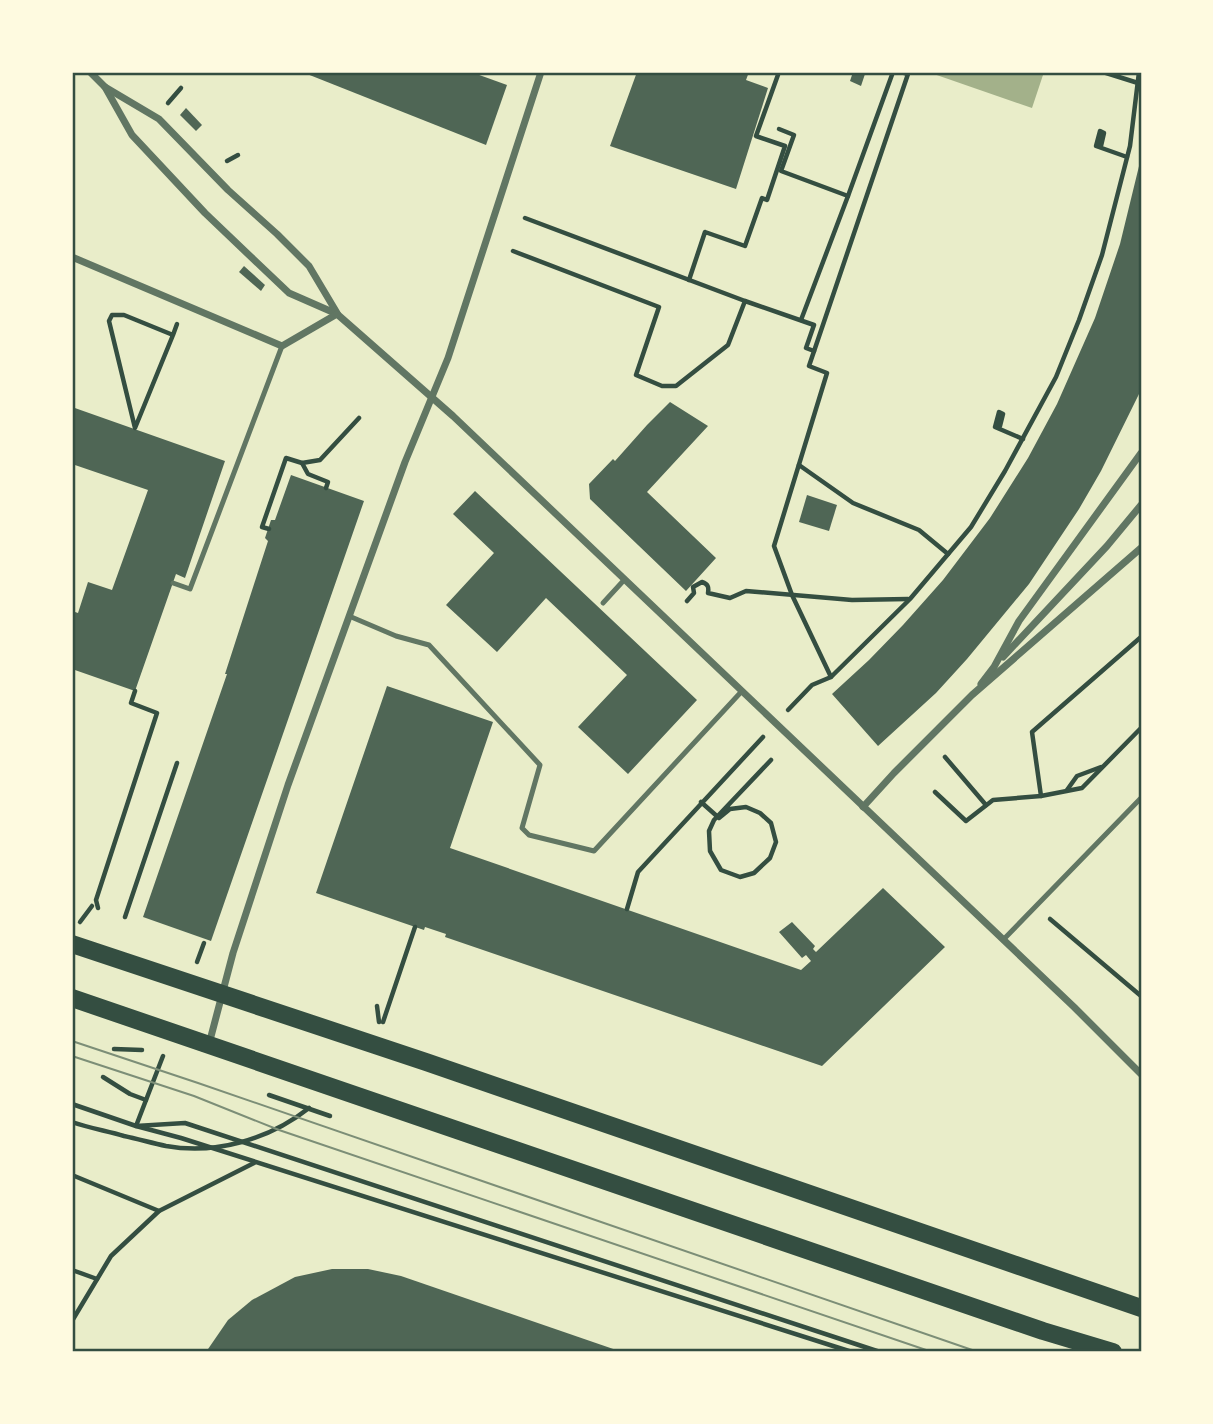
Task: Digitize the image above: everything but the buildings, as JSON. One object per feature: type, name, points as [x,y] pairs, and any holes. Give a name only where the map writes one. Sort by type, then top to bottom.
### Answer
[{"type":"main road","points":[[72,944],[426,1062],[1141,1308]]},
{"type":"main road","points":[[72,998],[1043,1331],[1113,1352]]},
{"type":"street","points":[[90,72],[105,87],[159,118],[228,190],[309,266],[337,313],[453,416],[1141,1074]]},
{"type":"street","points":[[209,1044],[246,911],[288,785],[405,462],[448,358],[541,72]]},
{"type":"street","points":[[105,87],[132,135],[205,213],[289,293],[337,313]]},
{"type":"street","points":[[72,257],[282,346],[337,313]]},
{"type":"street","points":[[994,667],[1019,621],[1141,453]]},
{"type":"street","points":[[972,695],[994,667],[1107,546],[1141,505]]},
{"type":"street","points":[[863,807],[972,695],[1141,548]]},
{"type":"lane","points":[[173,583],[190,589],[282,346]]},
{"type":"lane","points":[[603,603],[625,579]]},
{"type":"lane","points":[[349,616],[396,636],[429,645],[540,765],[522,828],[529,835],[594,851],[742,691]]},
{"type":"lane","points":[[1003,940],[1141,798]]},
{"type":"path","points":[[689,280],[705,232],[745,246],[762,198],[767,200],[785,146],[756,136],[779,72]]},
{"type":"path","points":[[801,320],[893,72]]},
{"type":"path","points":[[831,677],[792,595],[774,546],[827,373],[809,366],[908,74],[901,72]]},
{"type":"path","points":[[1102,72],[1138,83]]},
{"type":"path","points":[[784,714],[812,685],[831,677],[910,599],[971,527],[1023,439],[1056,377],[1102,255],[1130,146],[1139,72]]},
{"type":"path","points":[[165,106],[181,88]]},
{"type":"path","points":[[779,129],[794,135],[781,171],[848,196]]},
{"type":"path","points":[[1101,144],[1104,133],[1100,132],[1097,144],[1101,146],[1104,133],[1100,131],[1096,146],[1127,157]]},
{"type":"path","points":[[223,163],[238,155]]},
{"type":"path","points":[[525,218],[814,325],[806,348],[814,351]]},
{"type":"path","points":[[513,251],[659,307],[636,375],[662,386],[676,386],[728,345],[745,301]]},
{"type":"path","points":[[173,335],[124,315],[112,315],[108,321],[135,428],[164,358],[173,335],[177,324]]},
{"type":"path","points":[[999,424],[1003,414],[999,414],[996,425],[1000,426],[1003,414],[999,412],[995,427],[1023,439]]},
{"type":"path","points":[[269,529],[262,527],[286,458],[302,463],[320,460],[359,418]]},
{"type":"path","points":[[302,463],[307,474],[328,482],[326,488]]},
{"type":"path","points":[[799,466],[853,503],[919,530],[948,554]]},
{"type":"path","points":[[687,601],[694,593],[694,587],[702,582],[709,587],[708,593],[730,598],[746,591],[852,600],[910,599]]},
{"type":"path","points":[[1041,796],[1032,732],[1141,637]]},
{"type":"path","points":[[98,908],[96,900],[157,713],[131,703],[135,691]]},
{"type":"path","points":[[935,792],[966,821],[993,800],[1041,796],[1082,788],[1141,728]]},
{"type":"path","points":[[627,909],[638,872],[766,734]]},
{"type":"path","points":[[945,757],[986,804]]},
{"type":"path","points":[[702,802],[710,810],[719,818],[730,809],[746,807],[760,813],[771,823],[776,842],[770,858],[754,873],[740,877],[721,870],[710,851],[709,831],[714,820],[719,815],[725,809],[771,760]]},
{"type":"path","points":[[125,917],[177,763]]},
{"type":"path","points":[[1066,791],[1077,776],[1104,766]]},
{"type":"path","points":[[78,925],[92,906]]},
{"type":"path","points":[[1047,917],[1141,996]]},
{"type":"path","points":[[103,1077],[130,1094],[146,1100]]},
{"type":"path","points":[[72,1104],[852,1352]]},
{"type":"path","points":[[295,1104],[339,1119]]},
{"type":"path","points":[[72,1122],[169,1146]]},
{"type":"path","points":[[136,1126],[186,1123],[880,1352]]},
{"type":"path","points":[[72,1321],[111,1256],[159,1210],[254,1162]]},
{"type":"path","points":[[72,1175],[159,1210]]},
{"type":"path","points":[[72,1270],[97,1279]]},
{"type":"shaded area","points":[[928,72],[1044,72],[1032,108]]},
{"type":"tram line","points":[[72,1041],[978,1352]]},
{"type":"tram line","points":[[72,1056],[194,1096],[279,1130],[932,1352]]}]
